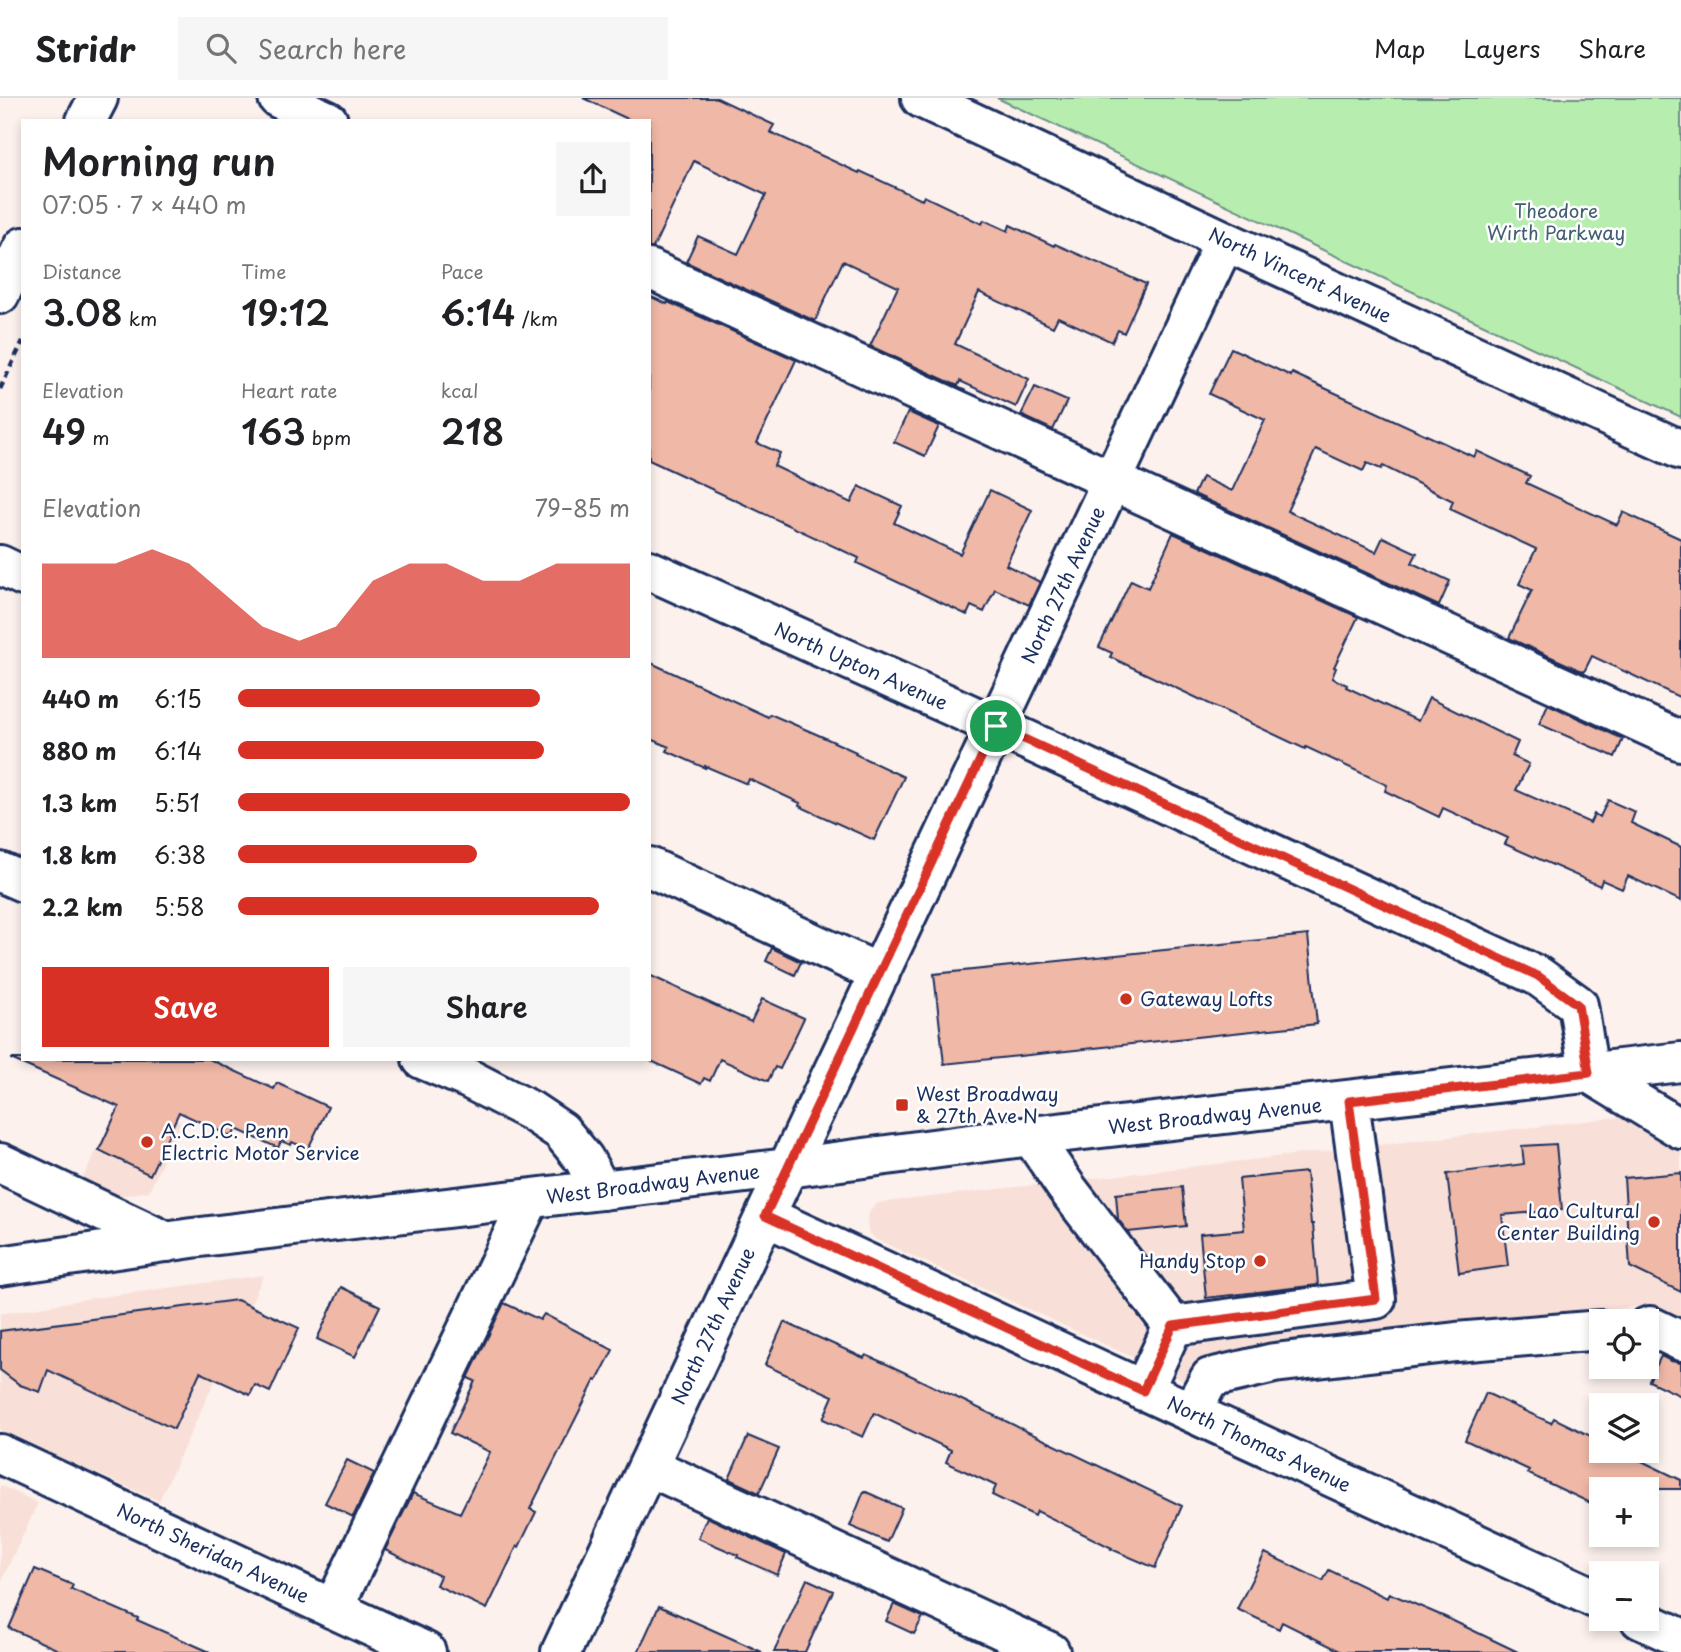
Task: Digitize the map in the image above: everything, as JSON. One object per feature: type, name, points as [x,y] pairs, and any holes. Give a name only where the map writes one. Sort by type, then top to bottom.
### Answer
[{"type":"street","points":[[87,119],[97,98]]},
{"type":"street","points":[[278,98],[324,119]]},
{"type":"street","name":"North Vincent Avenue","points":[[921,98],[1681,450]]},
{"type":"street","name":"North 27th Avenue","points":[[561,1652],[1225,241]]},
{"type":"street","points":[[651,270],[1681,741]]},
{"type":"street","points":[[0,565],[21,575]]},
{"type":"street","name":"North Upton Avenue","points":[[651,571],[996,726],[1538,976],[1578,1005],[1589,1073]]},
{"type":"street","points":[[651,868],[880,974]]},
{"type":"street","points":[[0,872],[21,881]]},
{"type":"street","points":[[427,1061],[531,1111],[561,1131],[584,1159],[601,1190]]},
{"type":"street","name":"West Broadway Avenue","points":[[0,1266],[167,1242],[788,1168],[1031,1136],[1681,1062]]},
{"type":"street","points":[[1589,1073],[1681,1129]]},
{"type":"street","points":[[1173,1326],[1376,1299],[1349,1101]]},
{"type":"street","points":[[1031,1136],[1066,1187],[1173,1326]]},
{"type":"street","points":[[0,1163],[167,1242]]},
{"type":"street","points":[[333,1609],[530,1199]]},
{"type":"street","name":"North Thomas Avenue","points":[[765,1216],[1589,1595]]},
{"type":"street","points":[[1143,1391],[1173,1326]]},
{"type":"street","points":[[1659,1330],[1681,1341]]},
{"type":"street","points":[[1191,1412],[1210,1378],[1274,1363],[1456,1342],[1589,1331]]},
{"type":"street","name":"North Sheridan Avenue","points":[[1,1456],[426,1652]]},
{"type":"street","points":[[648,1466],[1050,1652]]},
{"type":"street","points":[[1659,1628],[1681,1638]]},
{"type":"path","points":[[0,389],[21,345]]},
{"type":"shaded area","points":[[124,1095],[181,1122],[149,1191],[72,1204],[76,1192]]},
{"type":"shaded area","points":[[1681,1110],[1681,1326],[1659,1315],[1659,1309],[1640,1306],[1589,1309],[1589,1313],[1213,1365],[1193,1385],[875,1239],[868,1231],[867,1221],[870,1210],[878,1203]]},
{"type":"shaded area","points":[[264,1275],[159,1501],[0,1431],[0,1314],[86,1299]]},
{"type":"shaded area","points":[[0,1485],[38,1503],[0,1584]]},
{"type":"green space","name":"Theodore Wirth Parkway","points":[[997,98],[1681,98],[1681,417]]},
{"type":"building","points":[[583,98],[717,98],[774,125],[770,132],[859,173],[860,171],[922,200],[924,196],[982,224],[984,220],[1008,231],[1010,225],[1146,284],[1124,333],[1118,330],[1112,342],[1058,317],[1053,327],[979,292],[955,344],[1029,379],[1016,407],[960,381],[958,386],[870,346],[898,287],[843,261],[815,321],[686,262],[698,236],[738,254],[766,195],[694,161],[651,248],[651,119],[628,119]]},
{"type":"building","points":[[651,297],[796,360],[757,443],[780,453],[774,466],[851,503],[859,486],[902,506],[894,523],[960,554],[990,490],[1032,510],[1006,565],[1040,582],[1029,605],[995,589],[984,612],[971,606],[967,615],[857,563],[859,558],[651,461]]},
{"type":"building","points":[[1231,348],[1291,376],[1292,373],[1474,457],[1477,451],[1530,476],[1526,483],[1617,525],[1623,512],[1681,539],[1681,698],[1592,656],[1584,672],[1509,638],[1532,590],[1519,584],[1536,549],[1450,509],[1453,501],[1383,466],[1381,469],[1367,463],[1363,471],[1316,449],[1287,511],[1376,552],[1383,537],[1417,553],[1412,563],[1450,581],[1439,606],[1194,494],[1202,477],[1232,491],[1265,420],[1209,394]]},
{"type":"building","points":[[1035,387],[1067,401],[1053,430],[1021,415]]},
{"type":"building","points":[[908,412],[939,426],[925,456],[894,442]]},
{"type":"building","points":[[1173,533],[1358,617],[1334,667],[1336,668],[1332,678],[1418,721],[1429,698],[1518,742],[1512,756],[1529,764],[1516,790],[1590,823],[1594,814],[1600,817],[1608,800],[1635,812],[1631,823],[1681,847],[1681,901],[1628,876],[1622,889],[1602,880],[1600,886],[1505,844],[1508,838],[1443,808],[1439,817],[1385,791],[1387,785],[1110,657],[1112,653],[1099,647],[1131,580],[1148,588]]},
{"type":"building","points":[[651,663],[768,717],[770,714],[823,737],[904,777],[874,840],[799,806],[800,803],[749,779],[747,784],[667,751],[669,747],[651,739]]},
{"type":"building","points":[[1548,704],[1623,739],[1615,757],[1539,724]]},
{"type":"building","name":"Gateway Lofts","points":[[1308,935],[1317,1024],[944,1064],[934,974]]},
{"type":"building","points":[[772,948],[801,962],[795,975],[766,961]]},
{"type":"building","points":[[651,976],[751,1022],[762,999],[804,1018],[780,1069],[775,1067],[768,1081],[720,1059],[710,1081],[704,1078],[701,1084],[651,1061]]},
{"type":"building","points":[[11,1059],[213,1061],[274,1089],[277,1083],[328,1107],[308,1149],[292,1142],[291,1145],[281,1141],[278,1148],[236,1129],[232,1137],[179,1112],[150,1175],[99,1150],[119,1107]]},
{"type":"building","points":[[1556,1144],[1562,1210],[1502,1215],[1508,1266],[1459,1273],[1447,1174],[1524,1164],[1522,1146]]},
{"type":"building","name":"Handy Stop","points":[[1306,1172],[1318,1285],[1206,1298],[1200,1234],[1244,1230],[1239,1179]]},
{"type":"building","name":"Lao Cultural Center Building","points":[[1681,1173],[1681,1292],[1630,1267],[1624,1178]]},
{"type":"building","points":[[1182,1187],[1186,1226],[1128,1232],[1118,1219],[1116,1194]]},
{"type":"building","points":[[341,1287],[380,1306],[355,1357],[317,1339]]},
{"type":"building","points":[[237,1300],[299,1328],[270,1392],[255,1385],[250,1395],[200,1372],[174,1429],[48,1370],[40,1392],[20,1385],[0,1370],[0,1331]]},
{"type":"building","points":[[504,1303],[540,1320],[544,1314],[613,1350],[530,1509],[536,1512],[487,1609],[436,1585],[440,1576],[385,1550],[413,1493],[460,1513],[490,1452],[450,1433],[475,1381],[468,1378]]},
{"type":"building","points":[[784,1322],[864,1358],[866,1355],[891,1366],[1182,1506],[1155,1568],[1037,1511],[1035,1516],[992,1495],[996,1486],[946,1462],[951,1450],[874,1413],[863,1437],[823,1419],[833,1396],[765,1365]]},
{"type":"building","points":[[1661,1356],[1681,1363],[1681,1396],[1649,1381],[1659,1379]]},
{"type":"building","points":[[1486,1393],[1551,1423],[1554,1418],[1589,1435],[1589,1463],[1646,1463],[1681,1480],[1681,1489],[1659,1489],[1659,1477],[1589,1477],[1589,1502],[1465,1440]]},
{"type":"building","points":[[748,1436],[779,1449],[759,1493],[729,1479]]},
{"type":"building","points":[[347,1460],[374,1473],[353,1517],[325,1503]]},
{"type":"building","points":[[864,1491],[902,1508],[887,1542],[850,1526]]},
{"type":"building","points":[[707,1517],[786,1554],[777,1575],[698,1538]]},
{"type":"building","points":[[1265,1553],[1323,1581],[1329,1570],[1387,1598],[1389,1593],[1518,1652],[1342,1652],[1282,1622],[1279,1629],[1237,1609]]},
{"type":"building","points":[[35,1569],[73,1585],[71,1589],[210,1652],[63,1652],[9,1628]]},
{"type":"building","points":[[807,1579],[833,1591],[805,1652],[774,1652]]},
{"type":"building","points":[[894,1604],[923,1617],[914,1634],[886,1621]]},
{"type":"building","points":[[659,1606],[762,1652],[638,1652]]},
{"type":"place","name":"Gateway Lofts","points":[[1126,999]]},
{"type":"place","name":"West Broadway & 27th Ave N","points":[[902,1105]]},
{"type":"place","name":"A.C.D.C. Penn Electric Motor Service","points":[[147,1142]]},
{"type":"place","name":"Lao Cultural Center Building","points":[[1654,1222]]},
{"type":"place","name":"Handy Stop","points":[[1260,1261]]},
{"type":"route","points":[[996,726],[1538,976],[1578,1005],[1589,1073],[1349,1101],[1376,1299],[1173,1326],[1143,1391],[765,1216],[996,726]]}]
